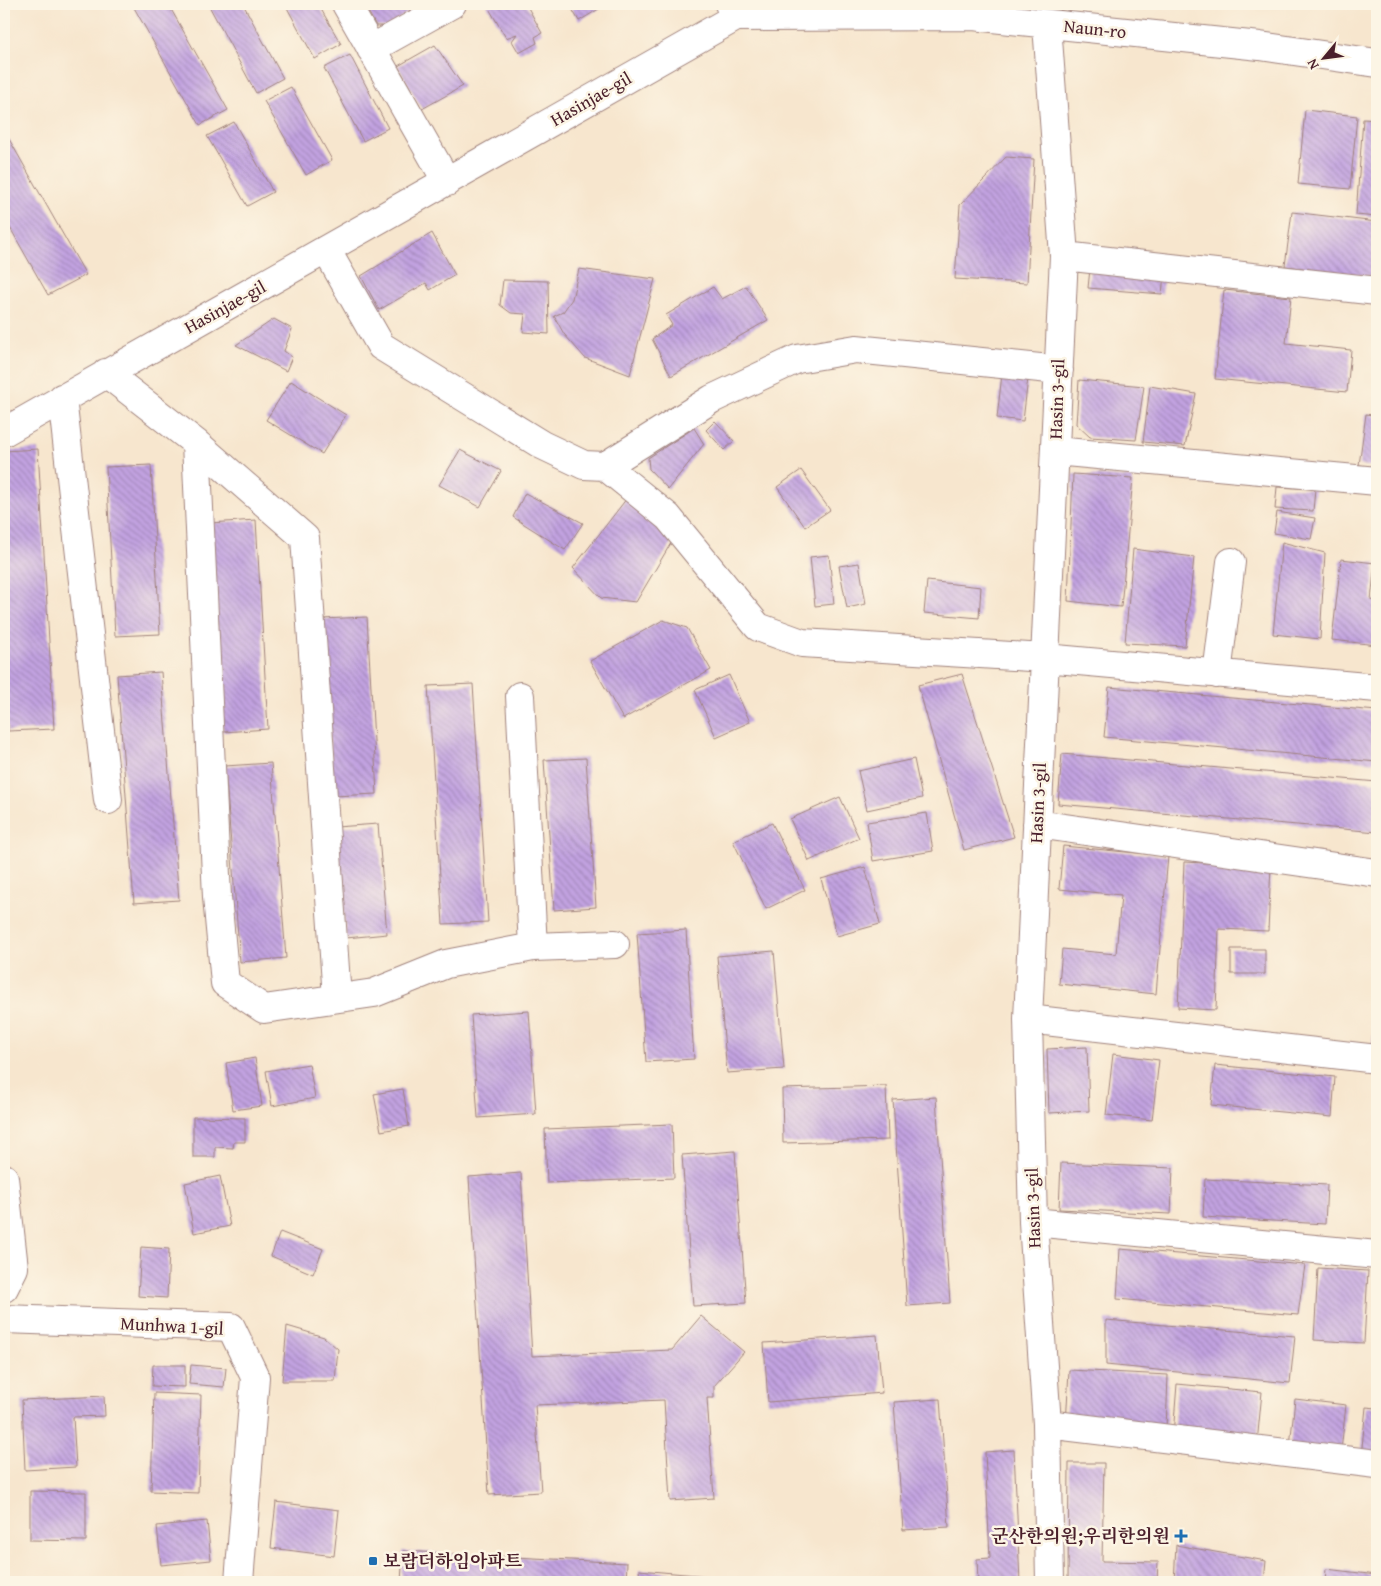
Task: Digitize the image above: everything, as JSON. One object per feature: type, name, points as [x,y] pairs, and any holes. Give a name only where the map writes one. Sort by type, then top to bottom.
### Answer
[{"type":"street","points":[[346,4],[447,182]]},
{"type":"street","points":[[371,49],[452,4]]},
{"type":"street","name":"Naun-ro","points":[[732,10],[973,16],[1260,46],[1377,63]]},
{"type":"street","name":"Hasinjae-gil","points":[[4,432],[447,182],[732,10]]},
{"type":"street","name":"Hasin 3-gil","points":[[1047,25],[1064,256],[1028,1019],[1033,1222],[1047,1424],[1050,1582]]},
{"type":"street","points":[[327,251],[381,346],[542,445],[584,465],[605,466],[712,399],[797,359],[856,349],[1059,370]]},
{"type":"street","points":[[1064,256],[1377,291]]},
{"type":"street","points":[[106,373],[196,443],[304,538],[337,998]]},
{"type":"street","points":[[62,398],[108,800]]},
{"type":"street","points":[[196,443],[217,897],[225,983],[264,1009],[374,993],[446,964],[533,947],[615,944]]},
{"type":"street","points":[[1055,451],[1377,481]]},
{"type":"street","points":[[605,466],[668,517],[758,627],[802,643],[1045,658],[1377,688]]},
{"type":"street","points":[[1218,674],[1232,562]]},
{"type":"street","points":[[520,696],[533,947]]},
{"type":"street","points":[[1037,824],[1377,874]]},
{"type":"street","points":[[1028,1019],[1377,1059]]},
{"type":"street","points":[[4,1178],[14,1268],[4,1288]]},
{"type":"street","points":[[1033,1222],[1377,1255]]},
{"type":"street","name":"Munhwa 1-gil","points":[[4,1319],[231,1327],[255,1377],[240,1582]]},
{"type":"street","points":[[1047,1424],[1377,1464]]},
{"type":"building","points":[[132,4],[168,4],[228,110],[200,125]]},
{"type":"building","points":[[208,4],[243,4],[283,78],[256,93]]},
{"type":"building","points":[[285,4],[318,4],[341,44],[315,59]]},
{"type":"building","points":[[364,4],[405,4],[410,11],[388,26],[376,26]]},
{"type":"building","points":[[526,4],[542,33],[535,37],[537,43],[519,53],[512,41],[517,34],[506,38],[487,5]]},
{"type":"building","points":[[569,4],[607,4],[579,21]]},
{"type":"building","points":[[435,45],[463,86],[422,109],[398,66]]},
{"type":"building","points":[[350,55],[388,128],[363,141],[324,68]]},
{"type":"building","points":[[291,87],[332,160],[306,175],[264,101]]},
{"type":"building","points":[[1305,110],[1357,116],[1350,189],[1298,184]]},
{"type":"building","points":[[1363,119],[1377,120],[1377,217],[1356,215]]},
{"type":"building","points":[[234,122],[273,192],[247,206],[207,136]]},
{"type":"building","points":[[9,139],[86,275],[48,295],[4,217],[4,142]]},
{"type":"building","points":[[1006,157],[1034,159],[1027,283],[955,279],[960,205]]},
{"type":"building","points":[[1292,212],[1377,222],[1377,277],[1285,266]]},
{"type":"building","points":[[432,233],[455,275],[430,290],[426,283],[379,310],[361,276]]},
{"type":"building","points":[[579,269],[655,279],[630,375],[585,358],[564,334],[554,316],[563,312],[572,299]]},
{"type":"building","points":[[1090,269],[1164,275],[1162,294],[1088,288]]},
{"type":"building","points":[[503,280],[548,281],[549,334],[523,332],[525,314],[511,313],[500,305]]},
{"type":"building","points":[[746,286],[768,320],[671,376],[652,339],[672,325],[666,315],[713,287],[722,299]]},
{"type":"building","points":[[1224,290],[1291,297],[1286,343],[1351,350],[1347,392],[1215,379]]},
{"type":"building","points":[[274,319],[292,329],[284,351],[292,357],[286,371],[236,345]]},
{"type":"building","points":[[1002,374],[1028,378],[1023,421],[997,418]]},
{"type":"building","points":[[1079,380],[1144,386],[1136,440],[1090,437],[1076,424]]},
{"type":"building","points":[[291,381],[346,415],[322,454],[266,420]]},
{"type":"building","points":[[1150,386],[1196,394],[1185,446],[1143,442]]},
{"type":"building","points":[[1366,414],[1377,416],[1377,467],[1359,465]]},
{"type":"building","points":[[715,421],[734,441],[724,450],[706,430]]},
{"type":"building","points":[[694,428],[704,444],[668,489],[649,469],[648,458]]},
{"type":"building","points":[[38,449],[54,729],[8,731],[4,649],[4,451]]},
{"type":"building","points":[[460,450],[501,471],[480,507],[439,485]]},
{"type":"building","points":[[151,465],[160,634],[115,636],[106,467]]},
{"type":"building","points":[[801,470],[830,510],[805,527],[777,487]]},
{"type":"building","points":[[1073,474],[1133,478],[1121,607],[1068,601]]},
{"type":"building","points":[[1277,487],[1315,489],[1313,511],[1275,509]]},
{"type":"building","points":[[525,493],[583,523],[565,550],[513,517]]},
{"type":"building","points":[[627,498],[656,521],[671,543],[636,602],[601,598],[573,568]]},
{"type":"building","points":[[1277,512],[1315,518],[1311,539],[1274,533]]},
{"type":"building","points":[[256,520],[268,729],[223,732],[210,523]]},
{"type":"building","points":[[1282,542],[1325,553],[1320,639],[1273,634]]},
{"type":"building","points":[[1133,549],[1194,557],[1185,646],[1125,643]]},
{"type":"building","points":[[829,555],[834,604],[815,606],[810,557]]},
{"type":"building","points":[[1341,559],[1375,563],[1371,600],[1377,601],[1377,645],[1332,640]]},
{"type":"building","points":[[859,563],[866,604],[847,608],[839,566]]},
{"type":"building","points":[[927,581],[981,587],[979,618],[924,613]]},
{"type":"building","points":[[367,617],[377,794],[333,796],[322,619]]},
{"type":"building","points":[[663,620],[687,628],[711,670],[623,719],[590,661]]},
{"type":"building","points":[[161,672],[179,900],[134,903],[117,675]]},
{"type":"building","points":[[962,674],[1014,837],[964,850],[918,685]]},
{"type":"building","points":[[729,675],[750,722],[716,737],[695,690]]},
{"type":"building","points":[[473,684],[488,922],[443,924],[428,686]]},
{"type":"building","points":[[1109,687],[1377,711],[1377,762],[1104,737]]},
{"type":"building","points":[[1062,754],[1377,782],[1377,832],[1058,804]]},
{"type":"building","points":[[586,758],[596,907],[554,910],[544,760]]},
{"type":"building","points":[[914,759],[922,798],[867,810],[858,771]]},
{"type":"building","points":[[271,763],[286,958],[240,962],[225,766]]},
{"type":"building","points":[[840,797],[859,838],[809,861],[790,819]]},
{"type":"building","points":[[927,813],[933,851],[873,861],[867,822]]},
{"type":"building","points":[[772,823],[805,890],[766,909],[733,841]]},
{"type":"building","points":[[378,824],[387,934],[346,938],[336,827]]},
{"type":"building","points":[[1063,846],[1168,856],[1156,994],[1059,984],[1062,949],[1116,954],[1121,895],[1059,889]]},
{"type":"building","points":[[1184,862],[1271,866],[1268,931],[1219,929],[1216,1010],[1178,1008]]},
{"type":"building","points":[[865,867],[880,924],[837,936],[821,879]]},
{"type":"building","points":[[686,930],[694,1059],[646,1062],[637,933]]},
{"type":"building","points":[[1231,949],[1265,949],[1265,974],[1231,974]]},
{"type":"building","points":[[774,951],[784,1069],[727,1073],[717,956]]},
{"type":"building","points":[[1377,1004],[1377,1047],[1372,1046]]},
{"type":"building","points":[[529,1011],[536,1114],[478,1118],[471,1015]]},
{"type":"building","points":[[1087,1047],[1089,1111],[1049,1113],[1047,1049]]},
{"type":"building","points":[[1113,1054],[1159,1060],[1152,1120],[1106,1115]]},
{"type":"building","points":[[255,1058],[262,1106],[233,1110],[226,1063]]},
{"type":"building","points":[[309,1064],[315,1098],[272,1106],[266,1071]]},
{"type":"building","points":[[1215,1065],[1335,1077],[1332,1117],[1211,1105]]},
{"type":"building","points":[[886,1086],[888,1140],[783,1143],[782,1089]]},
{"type":"building","points":[[403,1089],[409,1126],[381,1131],[374,1094]]},
{"type":"building","points":[[936,1097],[950,1303],[907,1306],[893,1100]]},
{"type":"building","points":[[193,1117],[245,1118],[245,1142],[234,1142],[233,1148],[215,1147],[215,1157],[193,1157]]},
{"type":"building","points":[[672,1124],[674,1178],[547,1183],[545,1129]]},
{"type":"building","points":[[735,1151],[746,1303],[693,1306],[682,1155]]},
{"type":"building","points":[[1061,1163],[1173,1168],[1171,1214],[1059,1209]]},
{"type":"building","points":[[521,1173],[532,1356],[672,1350],[701,1316],[744,1352],[714,1386],[714,1398],[707,1398],[714,1498],[670,1501],[664,1400],[535,1405],[541,1492],[489,1495],[469,1177]]},
{"type":"building","points":[[220,1176],[230,1226],[194,1233],[185,1183]]},
{"type":"building","points":[[1205,1179],[1327,1185],[1325,1224],[1203,1217]]},
{"type":"building","points":[[1376,1215],[1377,1245],[1374,1245]]},
{"type":"building","points":[[280,1232],[323,1249],[313,1274],[271,1256]]},
{"type":"building","points":[[141,1247],[169,1249],[167,1298],[138,1296]]},
{"type":"building","points":[[1120,1249],[1305,1265],[1298,1315],[1117,1299]]},
{"type":"building","points":[[1318,1268],[1368,1271],[1364,1343],[1314,1340]]},
{"type":"building","points":[[1106,1320],[1295,1336],[1290,1383],[1106,1365]]},
{"type":"building","points":[[287,1326],[324,1337],[338,1349],[335,1381],[282,1381]]},
{"type":"building","points":[[877,1335],[882,1393],[768,1402],[764,1343]]},
{"type":"building","points":[[153,1365],[185,1365],[185,1387],[152,1386]]},
{"type":"building","points":[[191,1365],[226,1368],[224,1387],[189,1384]]},
{"type":"building","points":[[1069,1370],[1168,1375],[1166,1430],[1066,1425]]},
{"type":"building","points":[[1177,1384],[1262,1392],[1257,1443],[1173,1435]]},
{"type":"building","points":[[154,1393],[201,1395],[198,1493],[151,1491]]},
{"type":"building","points":[[104,1396],[105,1416],[73,1417],[76,1467],[25,1470],[22,1400]]},
{"type":"building","points":[[940,1399],[949,1527],[903,1530],[894,1402]]},
{"type":"building","points":[[1295,1399],[1346,1405],[1341,1451],[1290,1446]]},
{"type":"building","points":[[1366,1407],[1377,1408],[1377,1458],[1361,1457]]},
{"type":"building","points":[[1014,1450],[1020,1582],[978,1582],[977,1559],[990,1558],[985,1452]]},
{"type":"building","points":[[1069,1463],[1104,1463],[1102,1561],[1158,1562],[1157,1582],[1068,1582]]},
{"type":"building","points":[[30,1491],[86,1492],[86,1541],[30,1540]]},
{"type":"building","points":[[276,1502],[339,1510],[334,1556],[271,1548]]},
{"type":"building","points":[[207,1521],[211,1560],[161,1565],[157,1526]]},
{"type":"building","points":[[1176,1545],[1266,1561],[1264,1582],[1174,1582]]},
{"type":"building","points":[[403,1551],[627,1563],[626,1582],[401,1582]]},
{"type":"building","points":[[1326,1569],[1377,1575],[1377,1582],[1325,1582]]},
{"type":"building","points":[[639,1570],[731,1578],[731,1582],[641,1582]]},
{"type":"place","name":"군산한의원;우리한의원","points":[[1181,1536]]},
{"type":"place","name":"보람더하임아파트","points":[[373,1561]]}]
